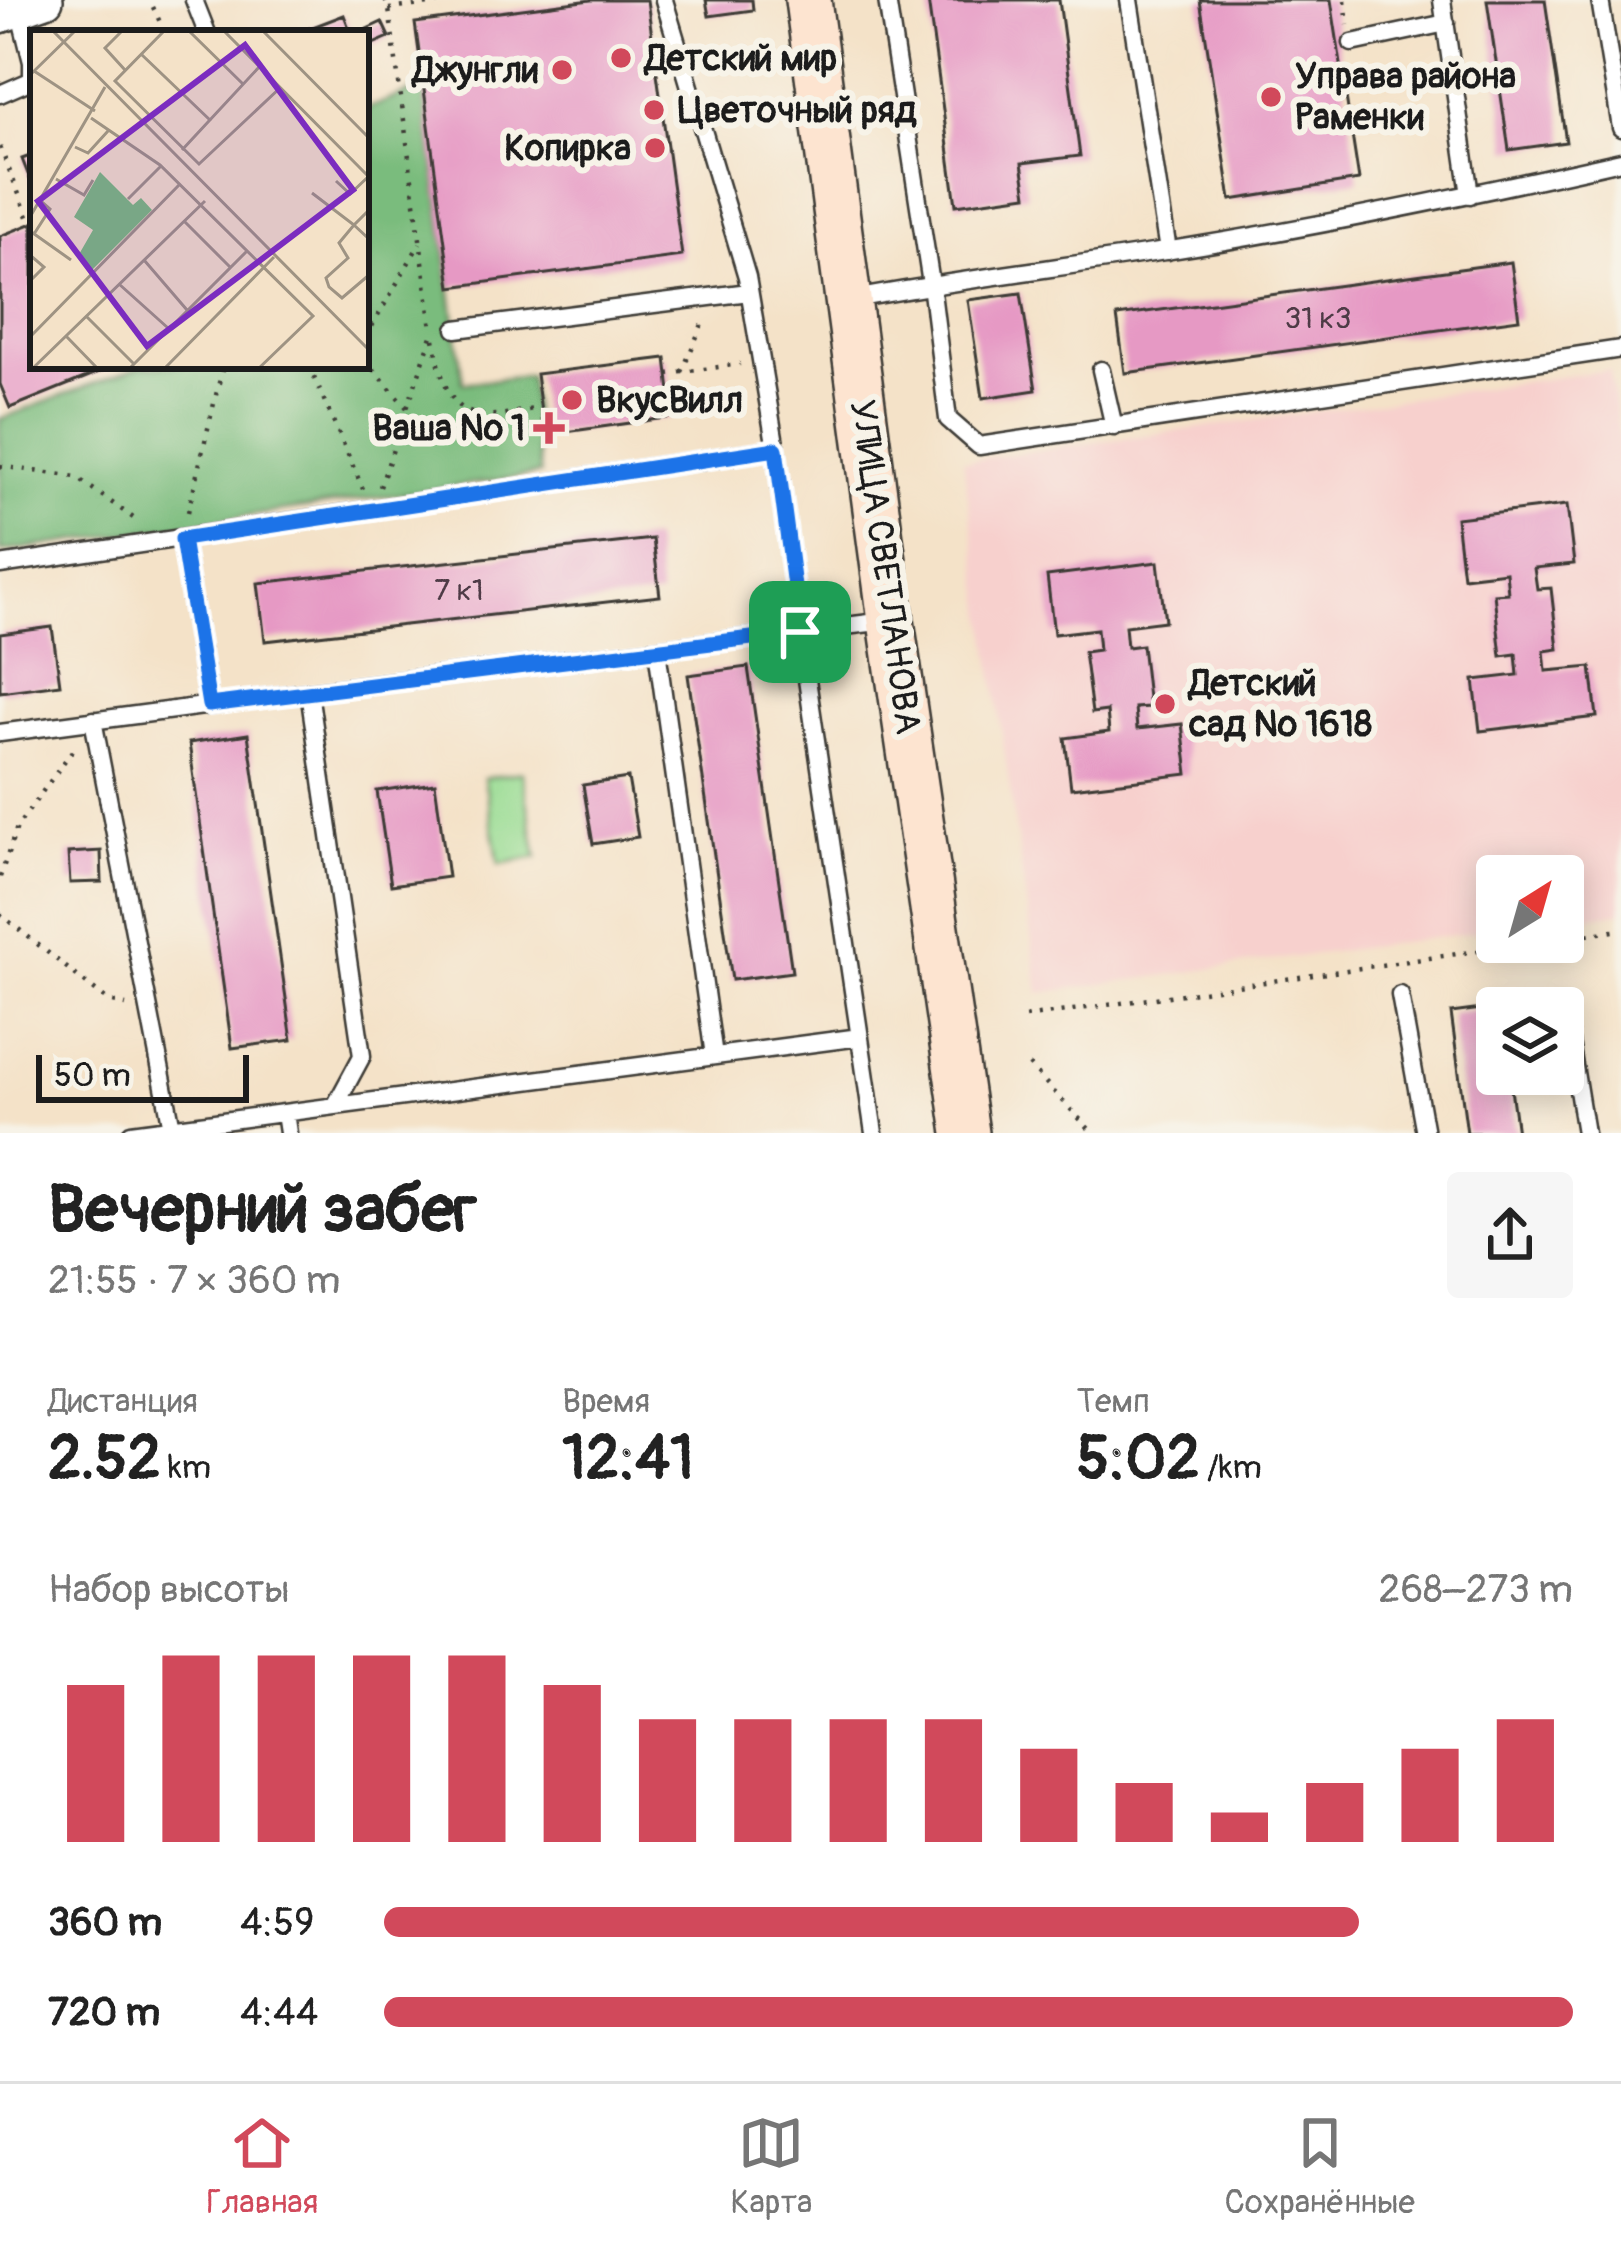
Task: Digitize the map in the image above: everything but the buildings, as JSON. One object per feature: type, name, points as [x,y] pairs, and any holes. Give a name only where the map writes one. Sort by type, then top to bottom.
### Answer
[{"type":"street","name":"УЛИЦА СВЕТЛАНОВА","points":[[808,0],[966,1133]]},
{"type":"lane","points":[[194,0],[206,30]]},
{"type":"lane","points":[[664,0],[749,292],[776,449],[874,1133]]},
{"type":"lane","points":[[887,0],[948,419],[980,446],[1621,349]]},
{"type":"lane","points":[[1129,0],[1168,251]]},
{"type":"lane","points":[[1442,0],[1470,195]]},
{"type":"lane","points":[[1600,0],[1621,128]]},
{"type":"lane","points":[[22,9],[30,51]]},
{"type":"lane","points":[[1352,43],[1446,23]]},
{"type":"lane","points":[[0,94],[30,81]]},
{"type":"lane","points":[[848,300],[1168,251],[1470,195],[1621,161]]},
{"type":"lane","points":[[457,328],[749,292]]},
{"type":"lane","points":[[1101,370],[1114,427]]},
{"type":"lane","points":[[0,565],[776,449]]},
{"type":"lane","points":[[174,541],[209,705]]},
{"type":"lane","points":[[0,733],[891,621]]},
{"type":"lane","points":[[657,650],[714,1056]]},
{"type":"lane","points":[[309,692],[362,1056],[334,1106]]},
{"type":"lane","points":[[94,720],[172,1128]]},
{"type":"lane","points":[[1400,994],[1425,1133]]},
{"type":"lane","points":[[131,1133],[860,1037]]},
{"type":"lane","points":[[1579,1095],[1585,1133]]},
{"type":"lane","points":[[285,1113],[288,1133]]},
{"type":"path","points":[[385,0],[443,381],[460,405],[481,415],[541,408]]},
{"type":"path","points":[[389,9],[462,0]]},
{"type":"path","points":[[153,7],[164,30]]},
{"type":"path","points":[[0,147],[30,222]]},
{"type":"path","points":[[369,332],[420,243]]},
{"type":"path","points":[[682,372],[714,296]]},
{"type":"path","points":[[433,333],[457,328]]},
{"type":"path","points":[[372,510],[433,333]]},
{"type":"path","points":[[668,374],[761,362]]},
{"type":"path","points":[[369,364],[407,408]]},
{"type":"path","points":[[0,466],[76,477],[174,541],[223,369]]},
{"type":"path","points":[[311,369],[372,510]]},
{"type":"path","points":[[0,878],[17,827],[94,720]]},
{"type":"path","points":[[0,914],[108,1001],[150,1011]]},
{"type":"path","points":[[1584,935],[1621,930]]},
{"type":"path","points":[[1025,1017],[1476,951]]},
{"type":"path","points":[[1029,1065],[1096,1133]]},
{"type":"shaded area","points":[[1610,370],[1621,449],[1621,912],[1584,917],[1584,855],[1476,855],[1476,932],[1039,993],[963,461]]},
{"type":"green space","points":[[424,86],[463,383],[529,376],[540,474],[0,552],[0,419],[132,369],[369,369],[369,108]]},
{"type":"green space","points":[[522,772],[537,857],[499,864],[484,778]]},
{"type":"place","name":"Детский мир","points":[[621,58]]},
{"type":"place","name":"Джунгли","points":[[562,70]]},
{"type":"place","name":"Управа района Раменки","points":[[1271,97]]},
{"type":"place","name":"Цветочный ряд","points":[[654,110]]},
{"type":"place","name":"Копирка","points":[[655,148]]},
{"type":"place","name":"ВкусВилл","points":[[572,400]]},
{"type":"place","name":"Ваша № 1","points":[[549,428]]},
{"type":"place","name":"Детский сад № 1618","points":[[1165,704]]},
{"type":"route","points":[[776,449],[800,632],[209,705],[182,539],[776,449]]}]
